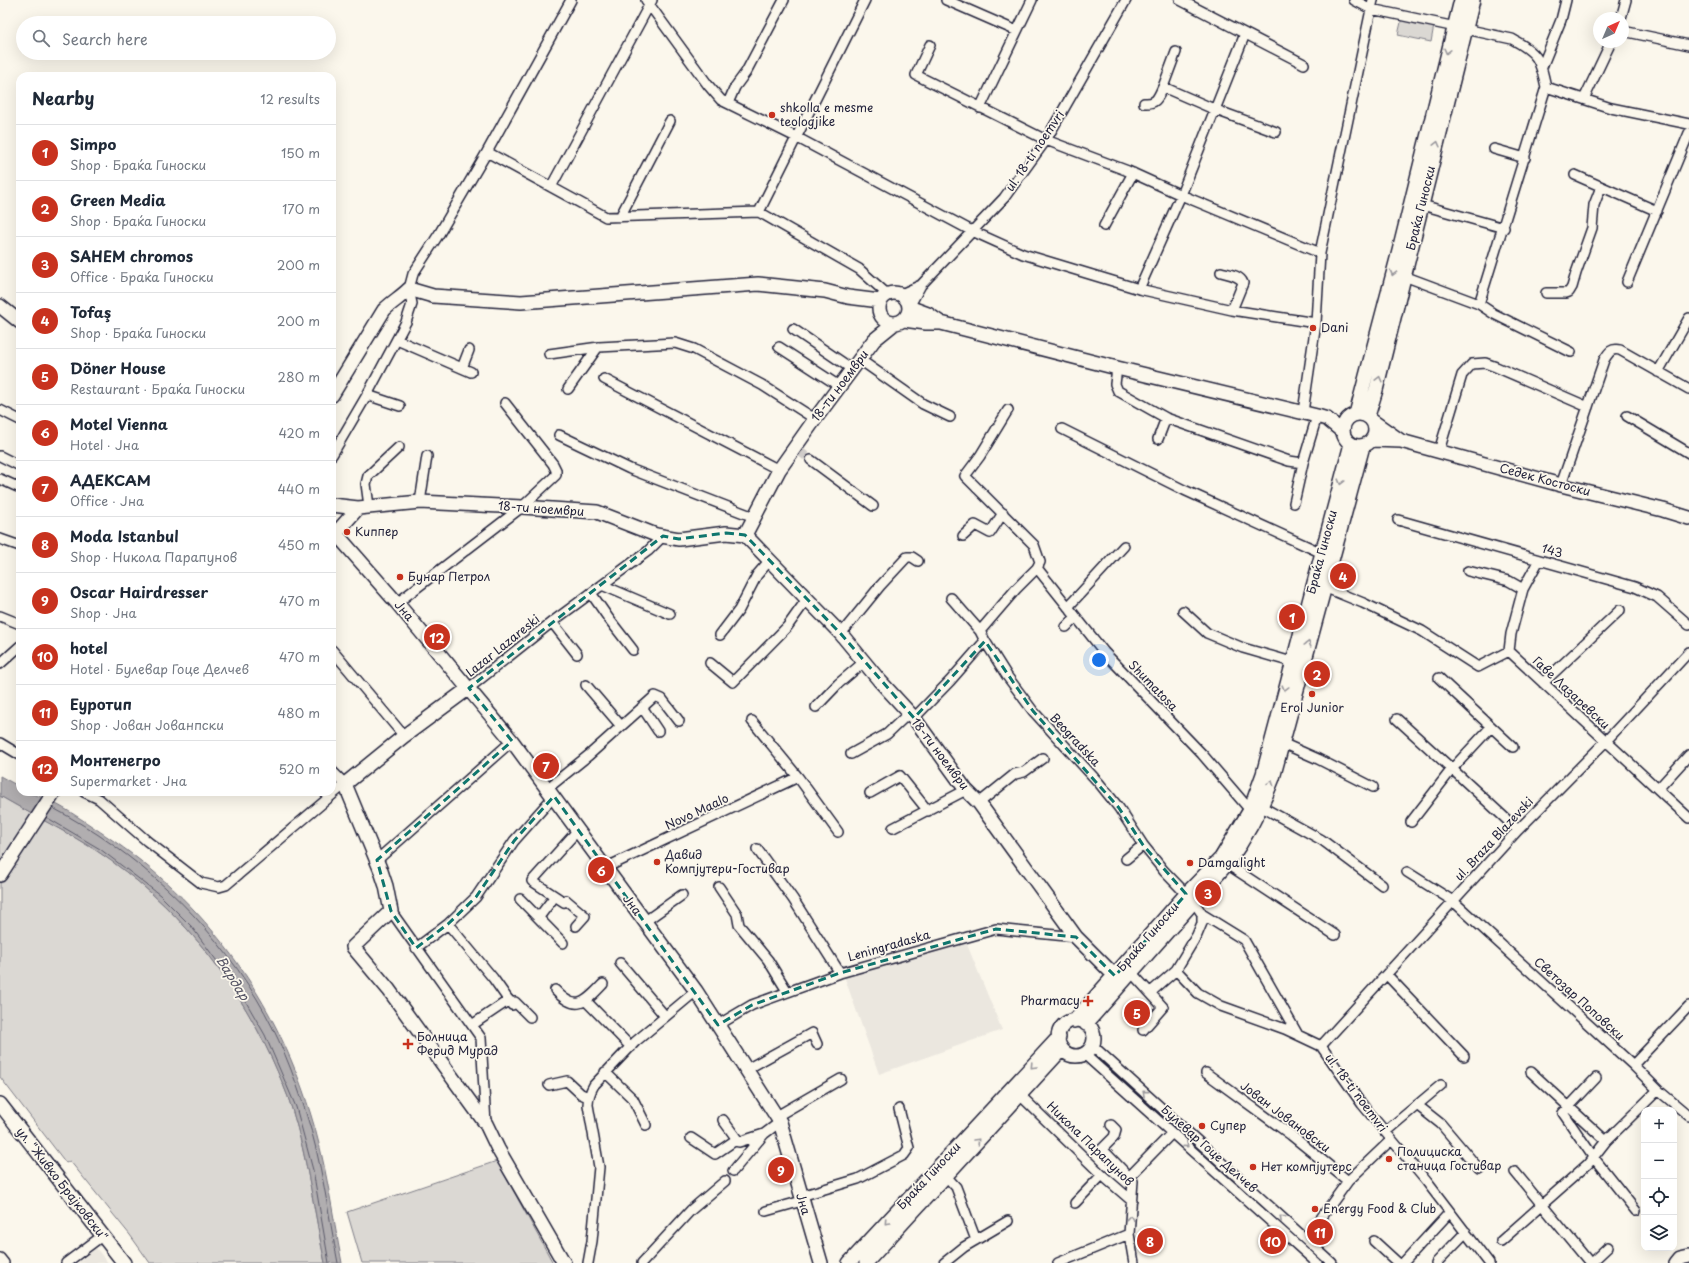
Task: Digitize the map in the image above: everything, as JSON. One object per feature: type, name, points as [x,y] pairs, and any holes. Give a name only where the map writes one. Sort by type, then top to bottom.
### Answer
[{"type":"street","points":[[336,448],[367,395],[406,322],[412,304],[410,290],[413,274],[439,234],[487,152],[571,0]]},
{"type":"street","points":[[728,103],[784,0]]},
{"type":"street","points":[[759,212],[865,0]]},
{"type":"street","points":[[946,0],[1017,30]]},
{"type":"street","points":[[980,108],[1032,0]]},
{"type":"street","name":"ul. 18-ti noemvri","points":[[909,306],[921,285],[1004,198],[1046,140],[1126,0]]},
{"type":"street","points":[[1180,0],[1304,64]]},
{"type":"street","points":[[1354,0],[1460,28],[1512,39],[1528,48],[1535,54],[1542,67],[1546,87],[1526,158],[1480,304]]},
{"type":"street","name":"Браќа Гиноски","points":[[1343,432],[1343,427],[1361,417],[1404,276],[1422,205],[1460,28],[1461,0]]},
{"type":"street","name":"Браќа Гиноски","points":[[1361,417],[1399,251],[1460,28],[1474,0]]},
{"type":"street","points":[[1542,67],[1561,20],[1566,0]]},
{"type":"street","points":[[1623,12],[1626,0]]},
{"type":"street","points":[[551,187],[649,2],[708,85],[721,100],[796,137],[972,231],[1023,254],[1138,289],[1232,310],[1316,323]]},
{"type":"street","points":[[1303,412],[1316,323],[1320,253],[1372,5]]},
{"type":"street","points":[[1629,32],[1689,45]]},
{"type":"street","points":[[1138,289],[1181,195],[1245,34]]},
{"type":"street","points":[[930,45],[916,75],[1046,140],[1133,174],[1320,253]]},
{"type":"street","points":[[1584,99],[1608,48]]},
{"type":"street","points":[[1144,103],[1151,104],[1156,100],[1176,52]]},
{"type":"street","points":[[1163,86],[1216,110],[1276,132]]},
{"type":"street","points":[[1546,87],[1611,108],[1689,124]]},
{"type":"street","points":[[620,216],[670,121]]},
{"type":"street","points":[[1627,282],[1689,132]]},
{"type":"street","points":[[1494,149],[1526,158]]},
{"type":"street","points":[[487,152],[606,217],[759,212],[859,269],[882,306],[885,320],[899,322],[941,323],[1117,368],[1322,417],[1361,417],[1401,441]]},
{"type":"street","points":[[1104,226],[1133,174]]},
{"type":"street","points":[[1574,175],[1657,210]]},
{"type":"street","points":[[1546,293],[1566,293],[1569,292],[1572,287],[1592,228],[1594,205],[1601,187]]},
{"type":"street","points":[[1422,205],[1504,228]]},
{"type":"street","points":[[1221,272],[1242,280],[1232,310]]},
{"type":"street","points":[[1404,276],[1480,304],[1494,314],[1571,352]]},
{"type":"street","points":[[410,290],[433,296],[521,302],[758,284],[826,292],[882,306]]},
{"type":"street","name":"ul. 18-ti noemvri","points":[[902,294],[921,285]]},
{"type":"street","points":[[336,388],[384,310],[392,302],[410,290]]},
{"type":"street","points":[[892,292],[902,294],[909,306],[907,316],[874,340],[882,306],[892,292]]},
{"type":"street","points":[[0,306],[16,319]]},
{"type":"street","points":[[909,306],[928,314],[941,323]]},
{"type":"street","points":[[1658,372],[1689,318]]},
{"type":"street","points":[[793,329],[923,404],[950,417]]},
{"type":"street","points":[[396,340],[471,372]]},
{"type":"street","name":"18-ти ноември","points":[[745,535],[779,470],[797,449],[815,419],[874,340]]},
{"type":"street","points":[[549,354],[598,347],[675,343],[694,349],[762,385],[815,419]]},
{"type":"street","points":[[568,388],[598,347]]},
{"type":"street","points":[[779,347],[840,386]]},
{"type":"street","points":[[1561,485],[1604,360],[1614,348],[1689,389]]},
{"type":"street","points":[[462,368],[469,350]]},
{"type":"street","points":[[1439,451],[1462,375],[1467,367],[1472,364],[1485,363],[1496,367],[1588,407]]},
{"type":"street","points":[[1117,368],[1114,384],[1118,391],[1166,418],[1289,461],[1303,463]]},
{"type":"street","points":[[604,379],[779,470]]},
{"type":"street","points":[[367,395],[400,406]]},
{"type":"street","points":[[397,602],[522,507],[554,479],[556,470],[505,403]]},
{"type":"street","points":[[0,410],[16,418]]},
{"type":"street","points":[[980,631],[1016,589],[1037,568],[1040,562],[1034,545],[966,476],[1008,410]]},
{"type":"street","points":[[1627,416],[1689,453]]},
{"type":"street","points":[[1322,417],[1343,432],[1347,441],[1362,443],[1401,441]]},
{"type":"street","points":[[1294,503],[1303,463],[1322,417]]},
{"type":"street","name":"Браќа Гиноски","points":[[1118,979],[1131,972],[1257,810],[1263,774],[1322,553],[1362,443],[1376,431],[1361,417]]},
{"type":"street","points":[[1158,439],[1166,418]]},
{"type":"street","points":[[1062,429],[1184,490],[1322,553]]},
{"type":"street","points":[[559,435],[630,469],[754,517]]},
{"type":"street","name":"Седек Костоски","points":[[1401,441],[1689,518]]},
{"type":"street","name":"Браќа Гиноски","points":[[866,1263],[945,1175],[1020,1095],[1060,1043],[1063,1026],[1080,1022],[1190,898],[1227,864],[1273,778],[1362,443]]},
{"type":"street","points":[[336,529],[364,507],[368,476],[399,448]]},
{"type":"street","points":[[0,456],[16,464]]},
{"type":"street","points":[[420,502],[427,456]]},
{"type":"street","points":[[811,460],[873,506]]},
{"type":"street","points":[[0,479],[16,486]]},
{"type":"street","name":"18-ти ноември","points":[[336,505],[364,507],[420,502],[596,512],[663,536],[679,539],[726,533],[745,535],[841,634],[879,680],[911,715],[966,790],[979,803],[1076,937],[1118,979]]},
{"type":"street","points":[[963,536],[975,525],[990,534],[1003,513]]},
{"type":"street","name":"143","points":[[1398,520],[1635,587],[1657,596],[1689,625]]},
{"type":"street","name":"Јна","points":[[336,533],[397,602],[512,741],[696,991],[778,1119],[821,1263]]},
{"type":"street","name":"Lazar Lazareski","points":[[469,688],[552,622],[648,551],[663,536]]},
{"type":"street","points":[[0,539],[16,545]]},
{"type":"street","points":[[1068,606],[1124,546]]},
{"type":"street","points":[[841,634],[880,586],[907,557],[912,557],[918,561]]},
{"type":"street","points":[[720,634],[739,610],[757,575],[770,560]]},
{"type":"street","points":[[1324,587],[1363,603],[1422,631],[1478,667],[1509,651],[1511,634],[1523,589],[1539,560]]},
{"type":"street","name":"Shumatosa","points":[[1037,568],[1104,652],[1257,810]]},
{"type":"street","points":[[1468,571],[1509,581],[1523,589]]},
{"type":"street","points":[[602,585],[670,614]]},
{"type":"street","points":[[591,593],[633,650]]},
{"type":"street","name":"Beogradska","points":[[951,598],[980,631],[1007,676],[1033,711],[1099,783],[1119,808],[1143,845],[1164,872],[1190,898]]},
{"type":"street","points":[[710,663],[732,682],[787,627],[807,599]]},
{"type":"street","points":[[1543,683],[1620,610]]},
{"type":"street","points":[[1183,611],[1208,633],[1243,648],[1292,662]]},
{"type":"street","points":[[0,616],[16,622]]},
{"type":"street","points":[[1066,627],[1076,617]]},
{"type":"street","name":"Lazar Lazareski","points":[[552,622],[577,654]]},
{"type":"street","points":[[851,754],[887,734],[911,715],[950,681],[985,641]]},
{"type":"street","points":[[0,664],[16,650]]},
{"type":"street","name":"Гаве Лазаревски","points":[[1509,651],[1689,818]]},
{"type":"street","name":"ul. Braza Blazevski","points":[[1321,1046],[1518,830],[1606,741],[1689,652]]},
{"type":"street","points":[[336,655],[404,736]]},
{"type":"street","points":[[816,707],[838,684],[864,662]]},
{"type":"street","points":[[1438,678],[1513,746]]},
{"type":"street","points":[[586,685],[621,726]]},
{"type":"street","points":[[336,792],[404,736],[469,688]]},
{"type":"street","points":[[416,948],[448,924],[476,896],[514,841],[551,792],[642,707],[655,696],[662,699],[679,721]]},
{"type":"street","points":[[642,707],[658,731]]},
{"type":"street","points":[[1397,719],[1518,830]]},
{"type":"street","points":[[752,720],[798,777],[838,832]]},
{"type":"street","points":[[1411,822],[1452,769],[1491,727]]},
{"type":"street","points":[[377,860],[512,741]]},
{"type":"street","points":[[1282,743],[1318,759],[1373,787]]},
{"type":"street","points":[[0,744],[16,753]]},
{"type":"street","points":[[1658,789],[1689,755]]},
{"type":"street","points":[[979,803],[1015,774],[1024,772],[1044,758]]},
{"type":"street","points":[[336,775],[345,784],[377,860],[386,886],[390,911],[481,1038],[486,1124]]},
{"type":"street","points":[[870,793],[900,776],[928,811]]},
{"type":"street","name":"Novo Maalo","points":[[605,868],[798,777]]},
{"type":"street","points":[[893,828],[966,790]]},
{"type":"street","points":[[0,875],[52,796]]},
{"type":"street","points":[[93,796],[99,799],[147,841],[201,883],[219,887],[226,885],[331,796]]},
{"type":"street","points":[[1257,810],[1292,822],[1322,840],[1382,885]]},
{"type":"street","points":[[576,926],[585,916],[566,900],[564,902],[532,881],[578,830]]},
{"type":"street","points":[[1126,860],[1143,845]]},
{"type":"street","points":[[757,849],[793,899],[840,972]]},
{"type":"street","points":[[1227,864],[1335,936]]},
{"type":"street","name":"Светозар Поповски","points":[[1407,872],[1453,901],[1633,1064],[1658,1090],[1689,1116]]},
{"type":"street","points":[[719,887],[737,914],[739,925],[768,960],[787,991]]},
{"type":"street","points":[[644,922],[682,895]]},
{"type":"street","points":[[539,917],[555,896]]},
{"type":"street","points":[[1190,898],[1202,914],[1244,940],[1298,1035]]},
{"type":"street","points":[[520,899],[563,943]]},
{"type":"street","points":[[390,911],[353,947],[389,990],[486,1124],[498,1149],[564,1263]]},
{"type":"street","points":[[1151,992],[1176,970],[1197,935],[1202,923],[1202,914]]},
{"type":"street","points":[[448,924],[493,978],[512,1005],[515,1002],[530,1016]]},
{"type":"street","name":"Leningradaska","points":[[718,1025],[752,1004],[840,972],[996,929],[1076,937]]},
{"type":"street","points":[[620,963],[665,1016]]},
{"type":"street","name":"ul. 18-ti noemvri","points":[[1176,970],[1198,993],[1221,1006],[1298,1035],[1321,1046],[1362,1104],[1490,1263]]},
{"type":"street","points":[[1131,972],[1151,992],[1163,1007],[1143,1030]]},
{"type":"street","points":[[1387,975],[1464,1056]]},
{"type":"street","points":[[555,990],[562,998],[579,1004],[586,1001],[603,984]]},
{"type":"street","points":[[588,1263],[592,1241],[599,1167],[588,1097],[594,1085],[631,1047],[665,1016],[696,991]]},
{"type":"street","points":[[472,1025],[509,1000]]},
{"type":"street","points":[[586,1001],[631,1047]]},
{"type":"street","points":[[1633,1064],[1689,1006]]},
{"type":"street","points":[[1060,1043],[1072,1055],[1088,1050],[1093,1033],[1080,1022]]},
{"type":"street","points":[[747,1069],[812,1033],[817,1044]]},
{"type":"street","name":"Браќа Гиноски","points":[[849,1263],[1060,1043]]},
{"type":"street","name":"Булевар Гоце Делчев","points":[[1088,1050],[1172,1133],[1317,1263]]},
{"type":"street","name":"Булевар Гоце Делчев","points":[[1088,1050],[1332,1263]]},
{"type":"street","points":[[606,1072],[633,1099],[646,1125]]},
{"type":"street","points":[[1531,1072],[1606,1141]]},
{"type":"street","name":"Јован Јовановски","points":[[1206,1073],[1291,1134],[1348,1181]]},
{"type":"street","points":[[1596,1078],[1563,1113],[1594,1158],[1636,1211]]},
{"type":"street","points":[[733,1171],[778,1119],[841,1079]]},
{"type":"street","points":[[549,1084],[567,1081],[581,1094],[588,1097]]},
{"type":"street","points":[[1384,1132],[1441,1085]]},
{"type":"street","points":[[1501,1241],[1594,1158],[1606,1141],[1658,1090]]},
{"type":"street","name":"Никола Парапунов","points":[[1020,1095],[1102,1175],[1132,1201],[1128,1234],[1134,1263]]},
{"type":"street","name":"ул. \"Живко Брајковски\"","points":[[0,1104],[124,1263]]},
{"type":"street","points":[[1417,1105],[1441,1124],[1479,1169]]},
{"type":"street","points":[[766,1211],[858,1179],[904,1155],[909,1148],[899,1109]]},
{"type":"street","points":[[723,1120],[739,1142],[764,1134]]},
{"type":"street","points":[[1111,1125],[1116,1130],[1114,1137],[1102,1149],[1133,1181],[1132,1201]]},
{"type":"street","points":[[1129,1177],[1172,1133]]},
{"type":"street","points":[[691,1138],[715,1154],[737,1139]]},
{"type":"street","points":[[1306,1239],[1348,1181],[1391,1140]]},
{"type":"street","points":[[1515,1172],[1590,1263],[1608,1247]]},
{"type":"street","points":[[945,1175],[956,1187],[976,1240]]},
{"type":"street","points":[[1075,1203],[1102,1175]]},
{"type":"street","points":[[642,1263],[691,1210],[725,1181]]},
{"type":"street","points":[[1403,1263],[1450,1212]]},
{"type":"street","points":[[944,1263],[964,1247],[1008,1221]]},
{"type":"street","points":[[1436,1263],[1466,1232]]},
{"type":"street","points":[[1058,1263],[1128,1234]]},
{"type":"street","points":[[66,1263],[102,1236]]},
{"type":"street","points":[[1374,1241],[1398,1263]]},
{"type":"street","points":[[1682,1259],[1689,1246]]},
{"type":"street","points":[[0,1258],[4,1263]]},
{"type":"highlighted area","points":[[726,533],[745,535],[841,634],[914,718],[985,641],[1033,711],[1119,808],[1143,845],[1186,894],[1115,976],[1076,937],[996,929],[840,973],[752,1005],[718,1025],[554,796],[514,841],[476,897],[448,924],[416,948],[391,911],[377,860],[512,741],[469,688],[663,536],[679,539]]},
{"type":"shaded area","points":[[1402,18],[1434,25],[1431,42],[1398,35]]},
{"type":"shaded area","points":[[0,796],[97,851],[125,871],[152,894],[176,918],[199,943],[220,970],[239,998],[256,1028],[272,1059],[288,1096],[298,1128],[325,1263],[150,1263],[130,1235],[70,1161],[66,1163],[0,1077]]},
{"type":"shaded area","points":[[966,942],[1002,1030],[879,1074],[843,973]]},
{"type":"shaded area","points":[[497,1161],[553,1263],[362,1263],[347,1212]]},
{"type":"shaded area","points":[[96,1248],[108,1263],[78,1263]]},
{"type":"water","name":"Вардар","points":[[0,776],[16,785],[16,796],[38,796],[52,802],[64,808],[105,835],[141,861],[174,890],[205,922],[232,956],[256,992],[277,1030],[295,1070],[316,1130],[342,1263],[325,1263],[298,1128],[288,1096],[272,1059],[256,1028],[239,998],[220,970],[199,943],[176,918],[152,894],[125,871],[97,851],[0,796]]},
{"type":"tunnel","points":[[799,451],[811,460]]},
{"type":"place","name":"shkolla e mesme teologjike","points":[[772,115]]},
{"type":"place","name":"Dani","points":[[1313,328]]},
{"type":"place","name":"Киппер","points":[[347,532]]},
{"type":"place","name":"Tofaş","points":[[1343,576]]},
{"type":"place","name":"Бунар Петрол","points":[[400,577]]},
{"type":"place","name":"Simpo","points":[[1292,617]]},
{"type":"place","name":"Монтенегро","points":[[437,637]]},
{"type":"place","name":"Green Media","points":[[1317,674]]},
{"type":"place","name":"Erol Junior","points":[[1312,694]]},
{"type":"place","name":"АДЕКСАМ","points":[[546,766]]},
{"type":"place","name":"Давид Компјутери-Гостивар","points":[[657,862]]},
{"type":"place","name":"Damgalight","points":[[1190,863]]},
{"type":"place","name":"Motel Vienna","points":[[601,870]]},
{"type":"place","name":"SAHEM chromos","points":[[1208,893]]},
{"type":"place","name":"Pharmacy","points":[[1088,1001]]},
{"type":"place","name":"Döner House","points":[[1137,1013]]},
{"type":"place","name":"Болница Ферид Мурад","points":[[408,1044]]},
{"type":"place","name":"Супер","points":[[1202,1126]]},
{"type":"place","name":"Полициска станица Гостивар","points":[[1389,1159]]},
{"type":"place","name":"Нет компјутерс","points":[[1253,1167]]},
{"type":"place","name":"Oscar Hairdresser","points":[[781,1170]]},
{"type":"place","name":"Energy Food & Club","points":[[1315,1209]]},
{"type":"place","name":"Еуротип","points":[[1320,1232]]},
{"type":"place","name":"Moda Istanbul","points":[[1150,1241]]},
{"type":"place","name":"hotel","points":[[1273,1241]]}]
